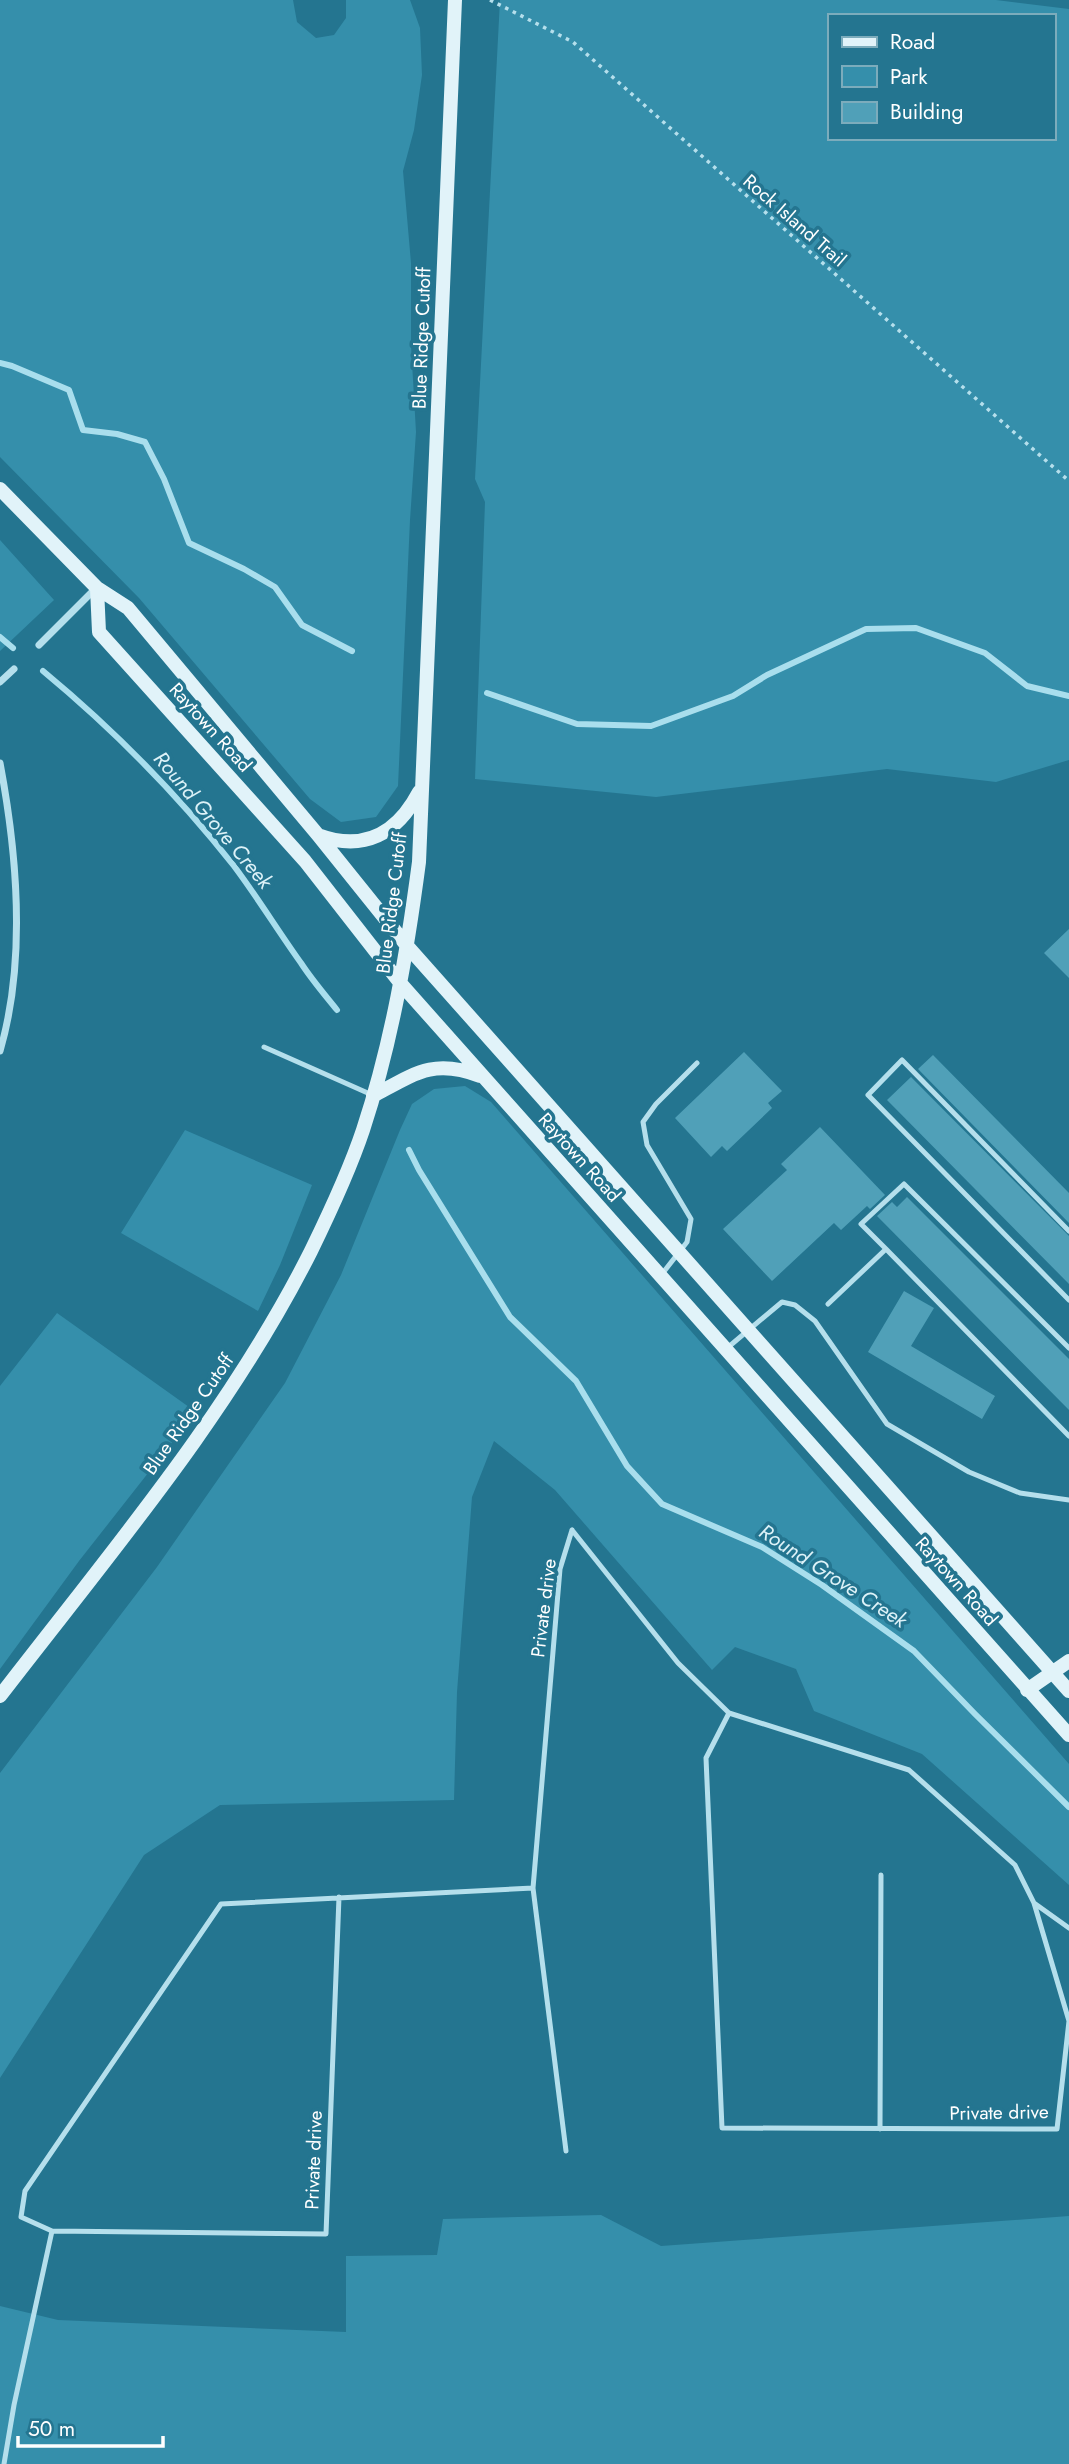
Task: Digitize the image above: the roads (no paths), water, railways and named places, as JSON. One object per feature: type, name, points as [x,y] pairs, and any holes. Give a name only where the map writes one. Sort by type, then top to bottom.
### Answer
[{"type":"main road","name":"Blue Ridge Cutoff","points":[[0,1696],[196,1441],[239,1377],[291,1289],[336,1200],[363,1132],[389,1043],[408,947],[418,862],[455,0]]},
{"type":"main road","name":"Raytown Road","points":[[0,489],[97,588],[128,608],[408,947],[1069,1691]]},
{"type":"main road","name":"Raytown Road","points":[[97,588],[99,632],[305,861],[401,984],[1069,1735]]},
{"type":"main road","points":[[318,835],[334,841],[353,841],[385,833],[410,809],[421,787]]},
{"type":"main road","points":[[373,1096],[407,1077],[435,1068],[463,1070],[484,1078]]},
{"type":"main road","points":[[1027,1690],[1069,1661]]},
{"type":"street","points":[[39,645],[97,588]]},
{"type":"street","points":[[0,682],[14,669]]},
{"type":"street","points":[[0,763],[17,890],[8,1025],[0,1051]]},
{"type":"lane","points":[[264,1047],[373,1096]]},
{"type":"lane","points":[[1069,1231],[902,1060],[868,1095],[1069,1300]]},
{"type":"lane","points":[[660,1276],[687,1241],[691,1219],[647,1145],[643,1122],[656,1104],[697,1063]]},
{"type":"lane","points":[[1069,1348],[904,1184],[861,1224],[1069,1436]]},
{"type":"lane","points":[[828,1304],[886,1249]]},
{"type":"lane","points":[[725,1350],[782,1302],[795,1305],[815,1321],[887,1424],[969,1472],[1020,1493],[1069,1500]]},
{"type":"lane","name":"Private drive","points":[[566,2151],[534,1888],[560,1569],[572,1530],[678,1663],[729,1713],[909,1770],[1015,1865],[1034,1903],[1069,2021],[1057,2129],[723,2128],[706,1758],[729,1713]]},
{"type":"lane","points":[[880,2129],[881,1875]]},
{"type":"lane","name":"Private drive","points":[[339,1897],[326,2234],[52,2231],[21,2217],[25,2191],[221,1905],[339,1897],[534,1888]]},
{"type":"lane","name":"Private drive","points":[[1034,1903],[1069,1928]]},
{"type":"lane","points":[[4,2464],[14,2405],[52,2231]]},
{"type":"waterway","points":[[0,363],[69,390],[83,430],[117,434],[145,442],[164,479],[189,543],[275,587],[302,625],[352,651]]},
{"type":"waterway","points":[[487,693],[577,724],[651,726],[733,696],[767,675],[866,629],[916,628],[985,653],[1027,686],[1069,696]]},
{"type":"waterway","name":"Round Grove Creek","points":[[0,637],[13,648]]},
{"type":"waterway","name":"Round Grove Creek","points":[[43,671],[119,739],[190,814],[234,866],[337,1010]]},
{"type":"waterway","name":"Round Grove Creek","points":[[409,1150],[510,1317],[576,1381],[627,1466],[662,1504],[762,1547],[822,1585],[914,1651],[1069,1807]]}]
